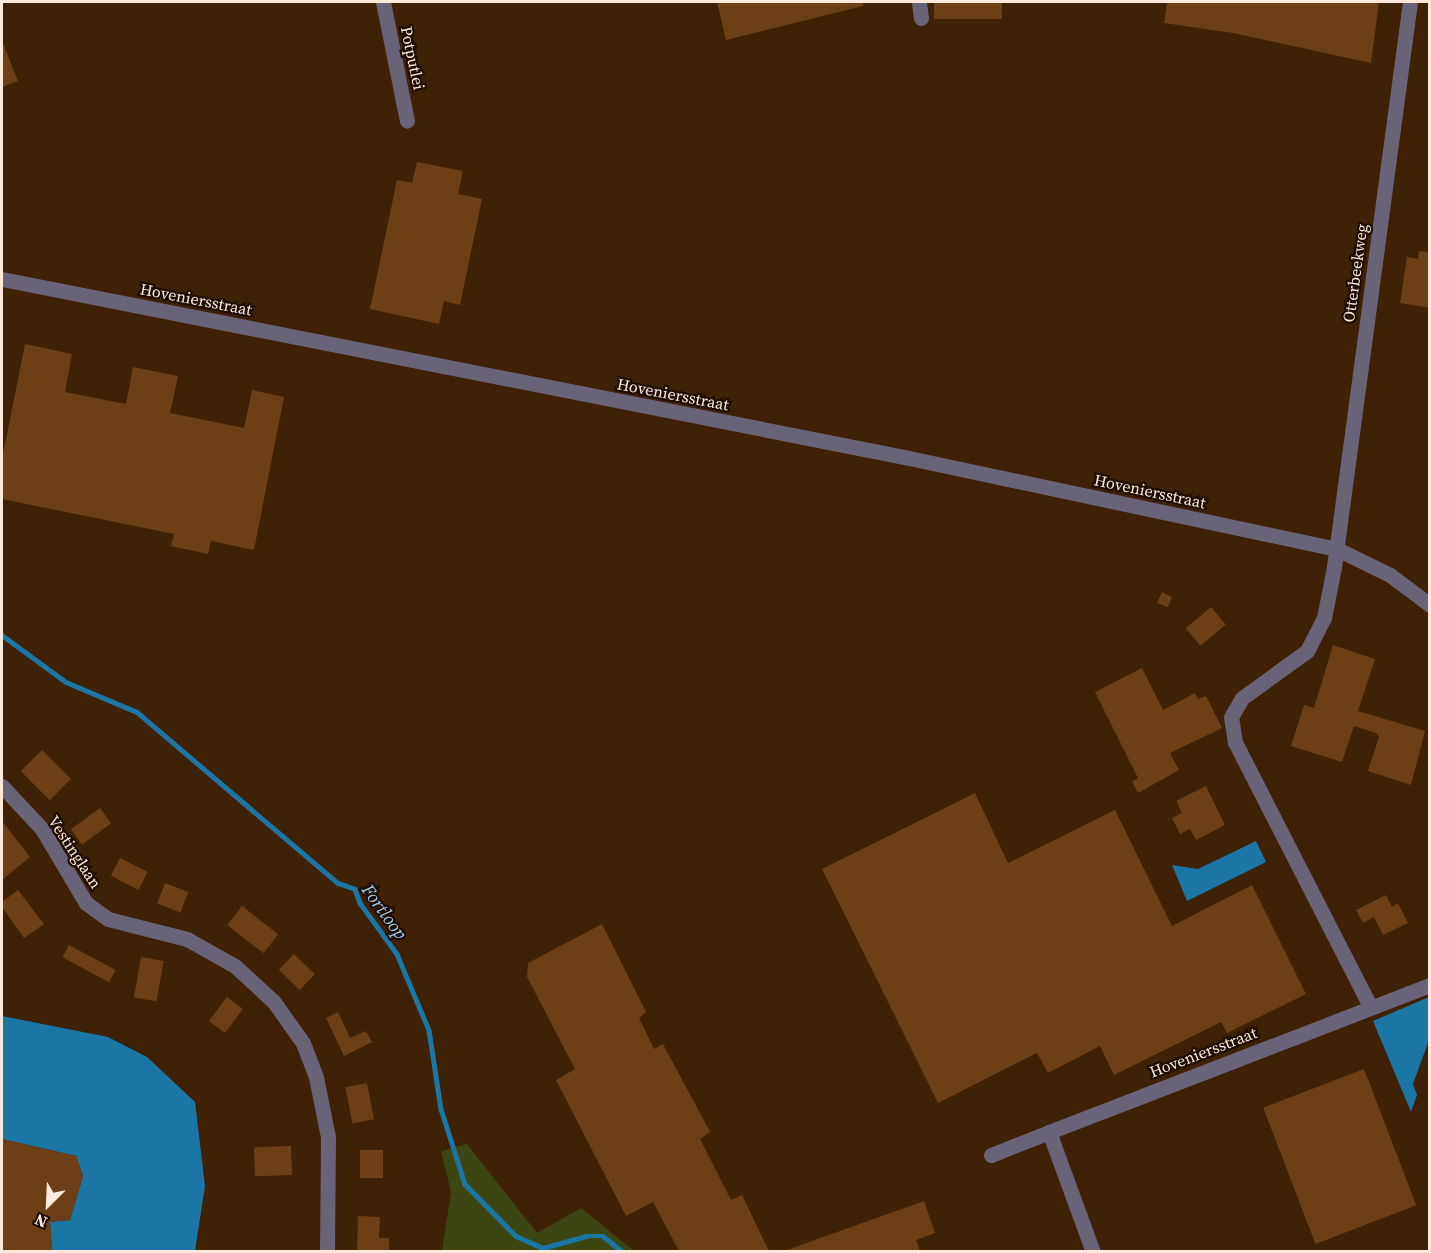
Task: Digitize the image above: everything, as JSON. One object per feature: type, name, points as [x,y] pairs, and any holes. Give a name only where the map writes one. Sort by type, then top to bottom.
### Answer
[{"type":"street","name":"Potputlei","points":[[383,2],[407,122]]},
{"type":"street","points":[[919,2],[921,18]]},
{"type":"street","name":"Otterbeekweg","points":[[1337,549],[1410,2]]},
{"type":"street","name":"Hoveniersstraat","points":[[2,279],[909,458],[1337,549],[1390,575],[1430,605]]},
{"type":"street","points":[[1337,549],[1324,618],[1307,651],[1242,698],[1231,717],[1235,742],[1370,1006]]},
{"type":"street","name":"Vestinglaan","points":[[2,786],[42,829],[87,903],[108,919],[187,939],[235,966],[274,1002],[303,1043],[316,1077],[328,1137],[327,1251]]},
{"type":"street","name":"Hoveniersstraat","points":[[991,1155],[1370,1006],[1430,985]]},
{"type":"street","points":[[1049,1132],[1093,1251]]},
{"type":"green space","points":[[467,1144],[537,1233],[581,1208],[634,1251],[442,1251],[451,1192],[441,1151]]},
{"type":"water","points":[[1256,841],[1266,862],[1187,901],[1172,865],[1198,869]]},
{"type":"water","points":[[1429,997],[1429,1040],[1413,1084],[1417,1095],[1411,1112],[1373,1021]]},
{"type":"water","points":[[2,1016],[108,1037],[147,1057],[195,1102],[205,1186],[195,1251],[52,1251],[50,1222],[70,1220],[83,1176],[76,1156],[2,1139]]},
{"type":"building","points":[[717,2],[863,2],[863,6],[726,40]]},
{"type":"building","points":[[934,2],[1002,2],[1002,19],[934,19]]},
{"type":"building","points":[[1167,2],[1379,2],[1371,63],[1233,33],[1164,23]]},
{"type":"building","points":[[2,41],[18,81],[2,87]]},
{"type":"building","points":[[417,162],[463,171],[458,194],[482,199],[460,305],[444,301],[439,324],[370,309],[397,180],[412,183]]},
{"type":"building","points":[[1419,251],[1430,252],[1430,308],[1400,303],[1407,257],[1418,259]]},
{"type":"building","points":[[25,344],[72,354],[65,392],[126,404],[133,367],[178,376],[170,413],[244,428],[252,390],[284,397],[254,550],[211,541],[208,554],[171,546],[174,534],[2,499],[2,459]]},
{"type":"building","points":[[1162,592],[1172,597],[1168,607],[1157,603]]},
{"type":"building","points":[[1211,607],[1226,625],[1201,646],[1186,628]]},
{"type":"building","points":[[1333,645],[1375,659],[1358,711],[1425,731],[1411,785],[1368,771],[1379,737],[1376,733],[1354,726],[1342,762],[1291,746],[1304,705],[1314,708]]},
{"type":"building","points":[[1142,668],[1163,710],[1195,693],[1198,699],[1206,696],[1222,728],[1170,753],[1179,770],[1138,793],[1132,782],[1138,778],[1095,692]]},
{"type":"building","points":[[42,750],[71,779],[50,800],[21,771]]},
{"type":"building","points":[[1206,786],[1225,825],[1196,840],[1190,829],[1180,834],[1172,818],[1182,813],[1176,801]]},
{"type":"building","points":[[975,793],[1008,863],[1115,810],[1172,926],[1252,885],[1306,994],[1227,1033],[1221,1022],[1114,1075],[1100,1046],[1048,1073],[1037,1053],[938,1103],[822,869]]},
{"type":"building","points":[[100,808],[111,823],[82,845],[71,829]]},
{"type":"building","points":[[2,821],[30,857],[2,880]]},
{"type":"building","points":[[120,858],[148,872],[139,890],[111,876]]},
{"type":"building","points":[[165,883],[188,892],[180,912],[157,904]]},
{"type":"building","points":[[18,890],[44,924],[24,938],[2,907],[2,902]]},
{"type":"building","points":[[1386,895],[1392,907],[1398,903],[1408,923],[1383,935],[1374,917],[1363,923],[1356,910]]},
{"type":"building","points":[[242,906],[278,934],[263,953],[227,925]]},
{"type":"building","points":[[602,924],[646,1012],[639,1018],[654,1049],[663,1044],[710,1132],[700,1139],[731,1200],[742,1195],[769,1251],[679,1251],[653,1202],[626,1216],[556,1080],[575,1069],[527,977],[528,963]]},
{"type":"building","points":[[69,945],[116,970],[109,982],[62,957]]},
{"type":"building","points":[[294,954],[315,974],[300,990],[279,970]]},
{"type":"building","points":[[141,957],[164,961],[157,1001],[134,997]]},
{"type":"building","points":[[227,997],[243,1009],[225,1033],[209,1021]]},
{"type":"building","points":[[338,1012],[350,1038],[366,1031],[372,1042],[344,1056],[326,1018]]},
{"type":"building","points":[[1364,1069],[1416,1205],[1315,1244],[1263,1108]]},
{"type":"building","points":[[367,1083],[374,1119],[352,1124],[345,1087]]},
{"type":"building","points":[[2,1139],[76,1156],[83,1176],[70,1220],[50,1222],[52,1251],[2,1251]]},
{"type":"building","points":[[291,1146],[292,1175],[255,1176],[254,1147]]},
{"type":"building","points":[[360,1150],[383,1150],[383,1178],[360,1178]]},
{"type":"building","points":[[924,1201],[935,1233],[916,1240],[920,1251],[784,1251]]},
{"type":"building","points":[[358,1216],[380,1217],[379,1238],[389,1238],[389,1251],[357,1251]]},
{"type":"waterway","name":"Fortloop","points":[[2,635],[66,682],[137,712],[338,883],[355,889],[360,903],[397,954],[429,1030],[441,1109],[465,1184],[516,1236],[543,1248],[586,1236],[603,1236],[623,1252]]}]
